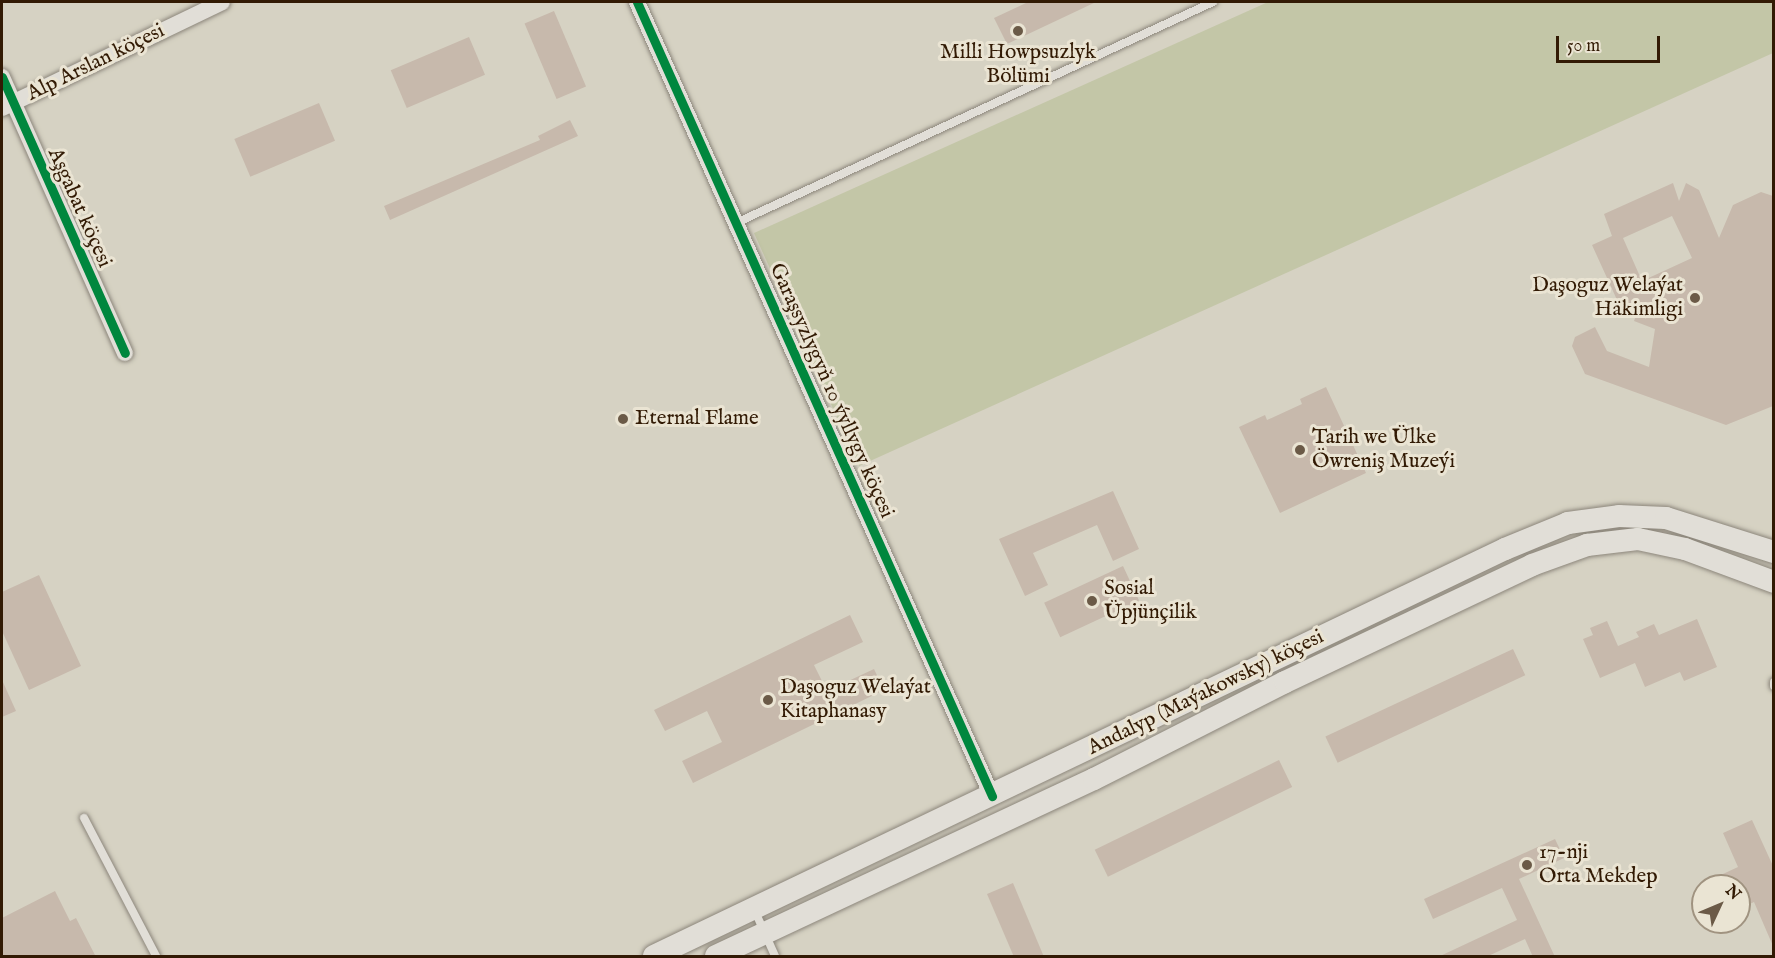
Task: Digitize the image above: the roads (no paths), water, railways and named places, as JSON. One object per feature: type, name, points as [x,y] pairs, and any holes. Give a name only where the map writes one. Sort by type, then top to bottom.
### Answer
[{"type":"main road","name":"Andalyp (Maýakowsky) köçesi","points":[[654,957],[1505,549],[1568,523],[1619,516],[1666,518],[1773,552]]},
{"type":"main road","name":"Andalyp (Maýakowsky) köçesi","points":[[716,957],[1094,779],[1285,682],[1510,576],[1587,545],[1638,539],[1685,549],[1773,582]]},
{"type":"street","name":"Alp Arslan köçesi","points":[[7,106],[222,2]]},
{"type":"street","name":"Garaşsyzlygyň 10 ýyllygy köçesi","points":[[637,2],[992,795]]},
{"type":"street","name":"Aşgabat köçesi","points":[[2,78],[7,106],[124,353]]},
{"type":"lane","points":[[736,223],[1213,2]]},
{"type":"lane","points":[[84,818],[156,957]]},
{"type":"lane","points":[[754,909],[775,957]]},
{"type":"place","name":"Milli Howpsuzlyk Bölümi","points":[[1018,31]]},
{"type":"place","name":"Daşoguz Welaýat Häkimligi","points":[[1695,298]]},
{"type":"place","name":"Eternal Flame","points":[[623,419]]},
{"type":"place","name":"Tarih we Ülke Öwreniş Muzeýi","points":[[1300,450]]},
{"type":"place","name":"Sosial Üpjünçilik","points":[[1092,601]]},
{"type":"place","name":"Daşoguz Welaýat Kitaphanasy","points":[[768,700]]},
{"type":"place","name":"17-nji Orta Mekdep","points":[[1527,865]]}]
